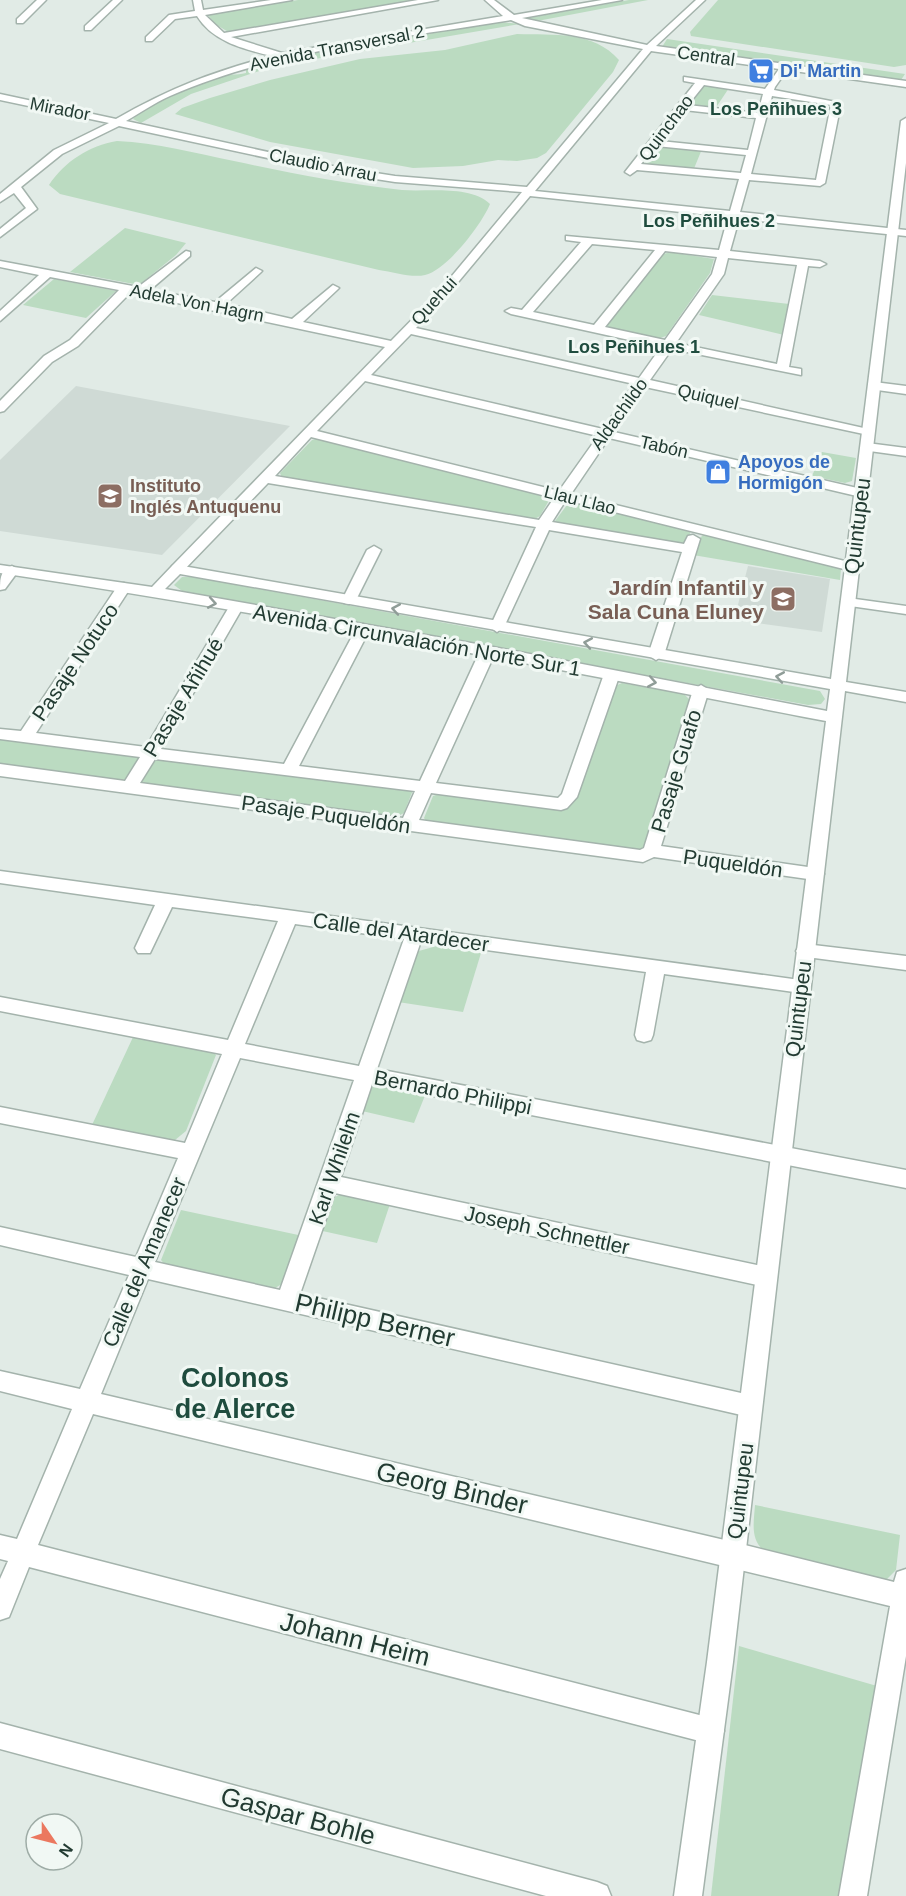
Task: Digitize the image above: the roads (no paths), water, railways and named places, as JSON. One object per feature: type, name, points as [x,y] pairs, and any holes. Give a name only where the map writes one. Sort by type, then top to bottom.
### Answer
[{"type":"street","points":[[20,21],[42,0]]},
{"type":"street","points":[[88,28],[118,0]]},
{"type":"street","points":[[197,0],[200,13],[209,25],[224,36],[246,46],[282,55]]},
{"type":"street","points":[[149,39],[167,19],[288,0]]},
{"type":"street","points":[[224,36],[282,24],[434,0]]},
{"type":"street","points":[[489,0],[511,18]]},
{"type":"street","name":"Avenida Transversal 2","points":[[0,199],[58,152],[188,84],[238,67],[282,55],[618,0]]},
{"type":"street","name":"Quehui","points":[[155,592],[440,297],[649,48],[701,0]]},
{"type":"street","name":"Central","points":[[511,18],[525,23],[649,48],[906,84]]},
{"type":"street","name":"Aldachildo","points":[[497,627],[543,525],[604,433],[718,274],[768,92],[774,78],[784,68]]},
{"type":"street","points":[[687,80],[837,104],[820,183],[745,178]]},
{"type":"street","name":"Quinchao","points":[[701,82],[633,170],[745,178]]},
{"type":"street","name":"Mirador","points":[[0,98],[119,121]]},
{"type":"street","points":[[682,107],[762,116]]},
{"type":"street","name":"Claudio Arrau","points":[[119,121],[337,170],[395,179],[529,191],[906,233]]},
{"type":"street","name":"Quintupeu","points":[[688,1896],[733,1554],[893,232],[902,184],[906,121]]},
{"type":"street","points":[[654,143],[752,153]]},
{"type":"street","points":[[0,234],[32,209],[15,187]]},
{"type":"street","points":[[570,238],[820,264]]},
{"type":"street","points":[[525,314],[588,241]]},
{"type":"street","points":[[598,328],[662,248]]},
{"type":"street","points":[[141,291],[186,254]]},
{"type":"street","points":[[782,369],[803,263]]},
{"type":"street","name":"Adela Von Hagrn","points":[[0,264],[296,322],[393,345]]},
{"type":"street","points":[[217,306],[256,271]]},
{"type":"street","points":[[0,317],[48,273]]},
{"type":"street","points":[[296,322],[333,288]]},
{"type":"street","points":[[0,408],[48,359],[74,344],[127,289]]},
{"type":"street","points":[[511,311],[797,372]]},
{"type":"street","name":"Quiquel","points":[[408,330],[642,382],[868,440],[906,452]]},
{"type":"street","name":"Tabón","points":[[363,377],[861,493]]},
{"type":"street","points":[[874,386],[906,390]]},
{"type":"street","name":"Llau Llao","points":[[309,433],[852,567]]},
{"type":"street","name":"Llau Llao","points":[[265,478],[689,549]]},
{"type":"street","points":[[656,655],[697,528]]},
{"type":"street","points":[[349,600],[374,550]]},
{"type":"street","name":"Avenida Circunvalación Norte Sur 1","points":[[177,569],[837,687],[906,697]]},
{"type":"street","points":[[0,586],[6,570]]},
{"type":"street","name":"Avenida Circunvalación Norte Sur 1","points":[[6,570],[155,592],[488,651],[834,717]]},
{"type":"street","name":"Pasaje Notuco","points":[[25,738],[124,587]]},
{"type":"street","points":[[848,602],[906,610]]},
{"type":"street","name":"Pasaje Añihué","points":[[130,787],[236,608]]},
{"type":"street","points":[[289,770],[363,629]]},
{"type":"street","points":[[408,825],[488,651]]},
{"type":"street","name":"Pasaje Puqueldón","points":[[0,734],[556,804],[564,802],[569,797],[612,674]]},
{"type":"street","name":"Pasaje Guafo","points":[[651,851],[701,690]]},
{"type":"street","name":"Pasaje Puqueldón","points":[[0,770],[643,856],[651,851]]},
{"type":"street","name":"Puqueldón","points":[[651,851],[815,874]]},
{"type":"street","name":"Calle del Atardecer","points":[[0,877],[801,986]]},
{"type":"street","points":[[144,948],[166,900]]},
{"type":"street","name":"Calle del Amanecer","points":[[0,1608],[11,1550],[86,1402],[289,917]]},
{"type":"street","name":"Karl Whilelm","points":[[288,1299],[415,933]]},
{"type":"street","points":[[805,951],[906,963]]},
{"type":"street","points":[[644,1035],[656,966]]},
{"type":"street","name":"Bernardo Philippi","points":[[0,1004],[906,1179]]},
{"type":"street","points":[[0,1115],[190,1152]]},
{"type":"street","name":"Joseph Schnettler","points":[[329,1183],[766,1277]]},
{"type":"street","name":"Philipp Berner","points":[[0,1236],[288,1299],[750,1406]]},
{"type":"street","name":"Georg Binder","points":[[0,1381],[733,1554],[905,1589]]},
{"type":"street","name":"Johann Heim","points":[[11,1550],[711,1731]]},
{"type":"street","points":[[853,1896],[905,1589]]},
{"type":"street","name":"Gaspar Bohle","points":[[0,1736],[597,1896]]},
{"type":"place","name":"Di' Martin","points":[[761,71]]},
{"type":"place","name":"Apoyos de Hormigón","points":[[718,472]]},
{"type":"place","name":"Instituto Inglés Antuquenu","points":[[110,496]]},
{"type":"place","name":"Jardín Infantil y Sala Cuna Eluney","points":[[783,599]]},
{"type":"district","name":"Los Peñihues 3","points":[[776,109]]},
{"type":"district","name":"Los Peñihues 2","points":[[709,221]]},
{"type":"district","name":"Los Peñihues 1","points":[[634,347]]},
{"type":"district","name":"Colonos de Alerce","points":[[235,1394]]}]
